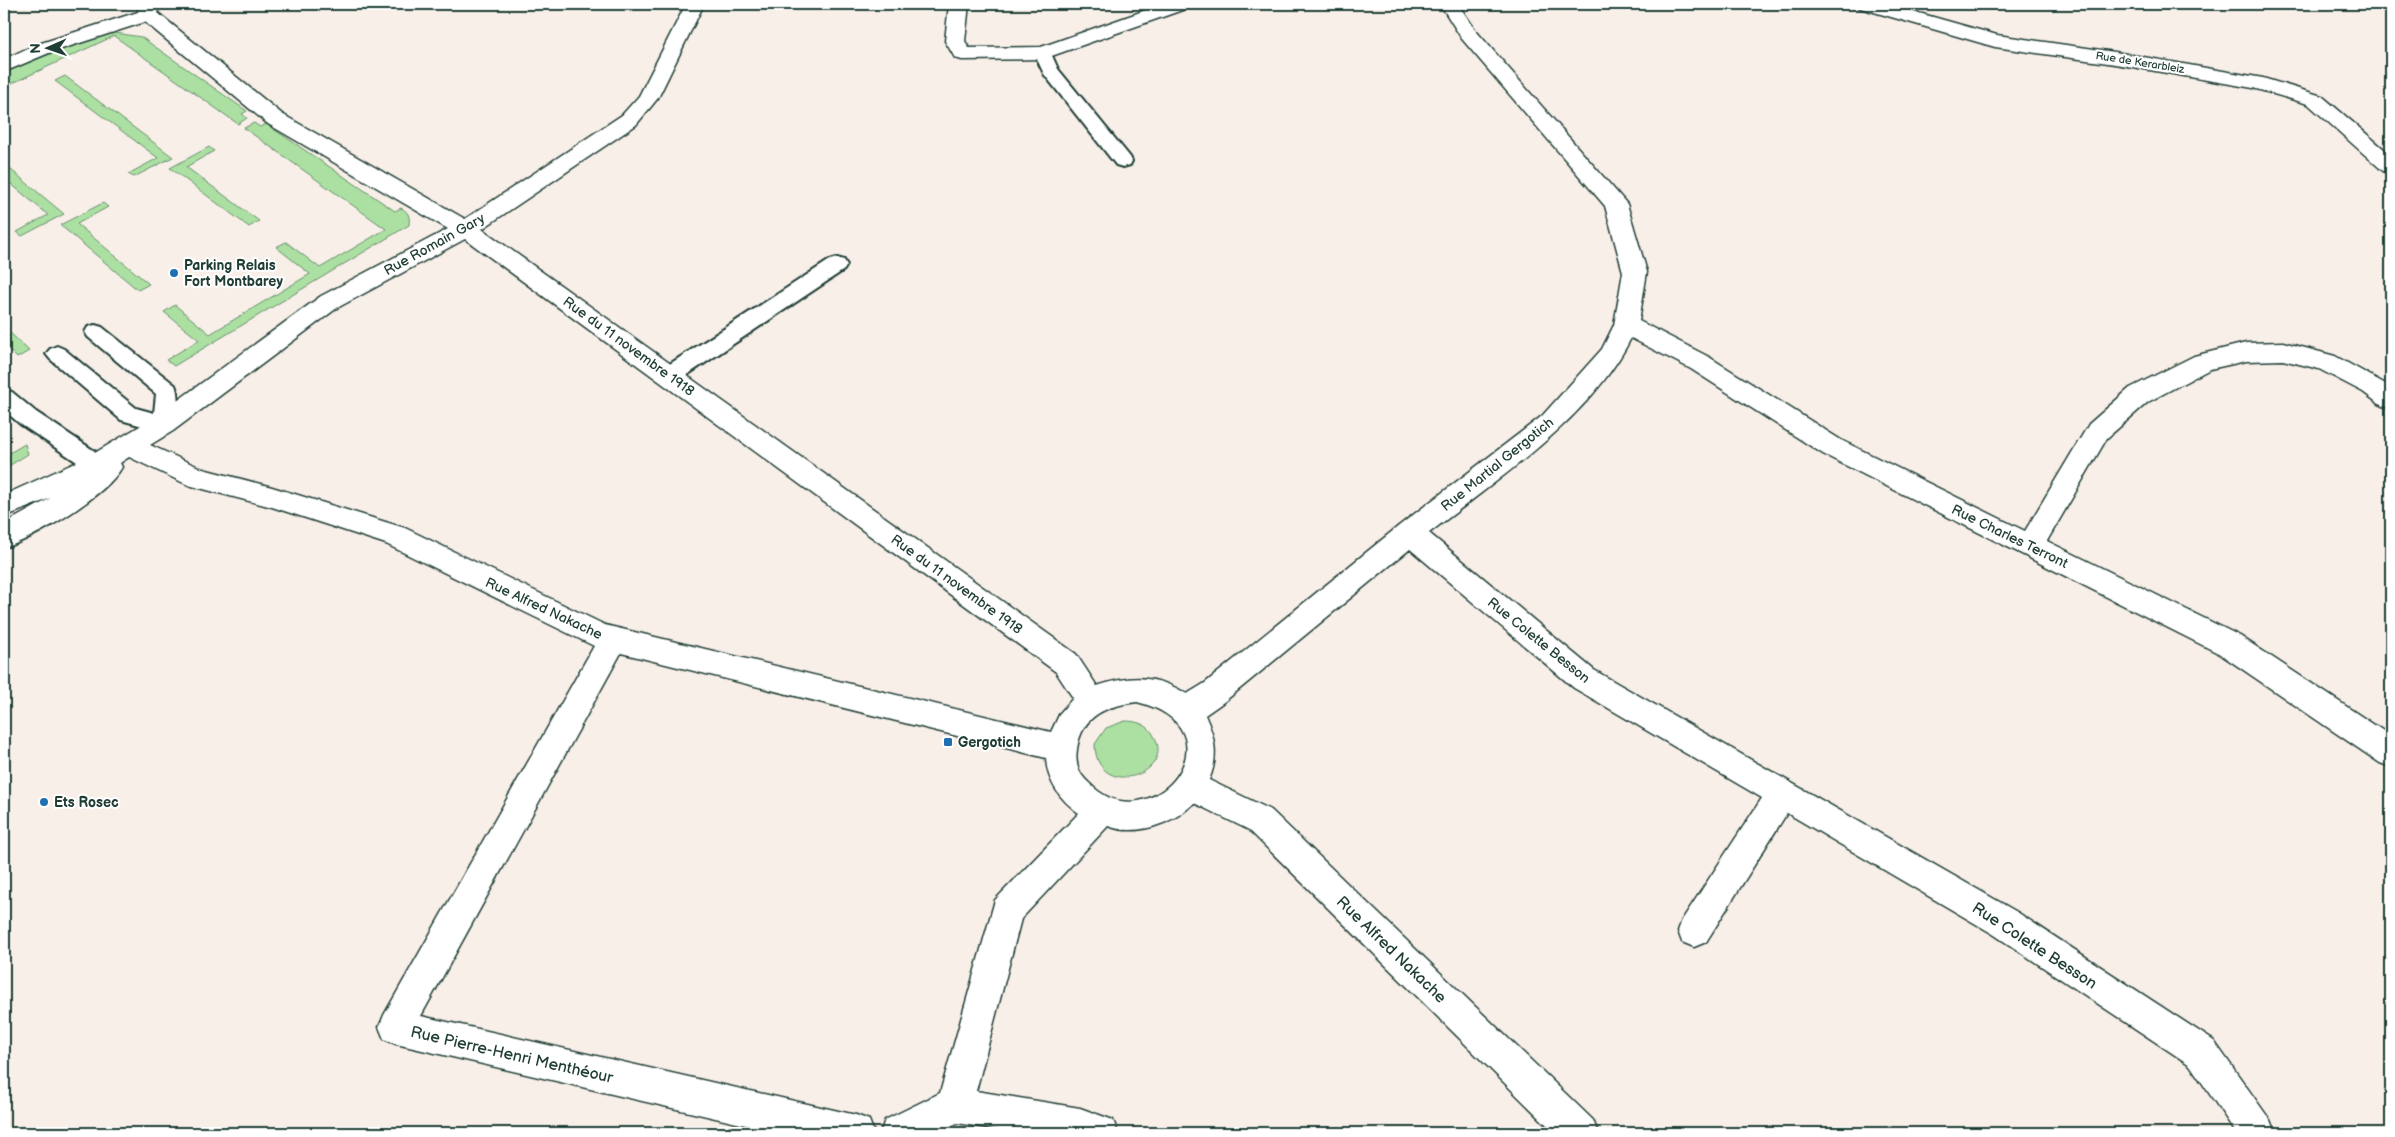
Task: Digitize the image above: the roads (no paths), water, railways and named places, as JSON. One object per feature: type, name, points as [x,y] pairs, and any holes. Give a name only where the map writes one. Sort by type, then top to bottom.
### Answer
[{"type":"street","name":"Rue Romain Gary","points":[[129,446],[164,424],[329,302],[466,229],[629,120],[648,98],[695,4]]},
{"type":"street","points":[[959,4],[955,41],[962,54],[1043,53],[1182,4]]},
{"type":"street","name":"Rue Martial Gergotich","points":[[1186,712],[1215,692],[1410,533],[1551,423],[1611,354],[1626,325],[1635,272],[1616,204],[1469,35],[1449,4]]},
{"type":"street","name":"Rue de Kerarbleiz","points":[[1866,4],[1995,42],[2115,58],[2256,82],[2316,100],[2391,166]]},
{"type":"street","name":"Rue du 11 novembre 1918","points":[[4,66],[42,49],[148,9],[275,119],[466,229],[1066,663],[1091,701]]},
{"type":"street","name":"Rue Charles Terront","points":[[1626,325],[1700,363],[1832,447],[2230,645],[2391,753]]},
{"type":"street","points":[[2030,546],[2098,431],[2139,395],[2203,362],[2246,352],[2283,351],[2326,362],[2372,386],[2391,399]]},
{"type":"street","points":[[4,506],[33,495],[129,446]]},
{"type":"street","points":[[4,537],[59,508],[91,486],[129,446]]},
{"type":"street","name":"Rue Alfred Nakache","points":[[129,446],[196,478],[272,497],[395,536],[600,636],[1062,748]]},
{"type":"street","name":"Rue Colette Besson","points":[[1410,533],[1584,679],[2005,923],[2202,1053],[2257,1133]]},
{"type":"street","name":"Rue Pierre-Henri Menthéour","points":[[613,640],[396,1028],[856,1133]]},
{"type":"street","points":[[1137,689],[1160,694],[1180,706],[1186,712],[1194,723],[1201,744],[1200,766],[1190,786],[1172,803],[1150,814],[1125,816],[1100,811],[1080,798],[1066,780],[1060,758],[1063,736],[1074,717],[1091,701],[1113,692],[1137,689]]},
{"type":"street","name":"Rue Alfred Nakache","points":[[1190,786],[1260,820],[1580,1133]]},
{"type":"street","points":[[1694,931],[1782,794]]},
{"type":"street","points":[[956,1105],[1007,911],[1100,811]]},
{"type":"street","points":[[898,1133],[956,1105],[1080,1126],[1100,1133]]},
{"type":"lane","points":[[1043,53],[1050,70],[1123,161]]},
{"type":"lane","points":[[670,375],[837,265]]},
{"type":"lane","points":[[57,354],[129,414],[164,424],[166,391],[96,332]]},
{"type":"lane","points":[[4,398],[28,418],[96,464]]},
{"type":"place","name":"Parking Relais Fort Montbarey","points":[[174,273]]},
{"type":"place","name":"Gergotich","points":[[948,742]]},
{"type":"place","name":"Ets Rosec","points":[[44,802]]}]
